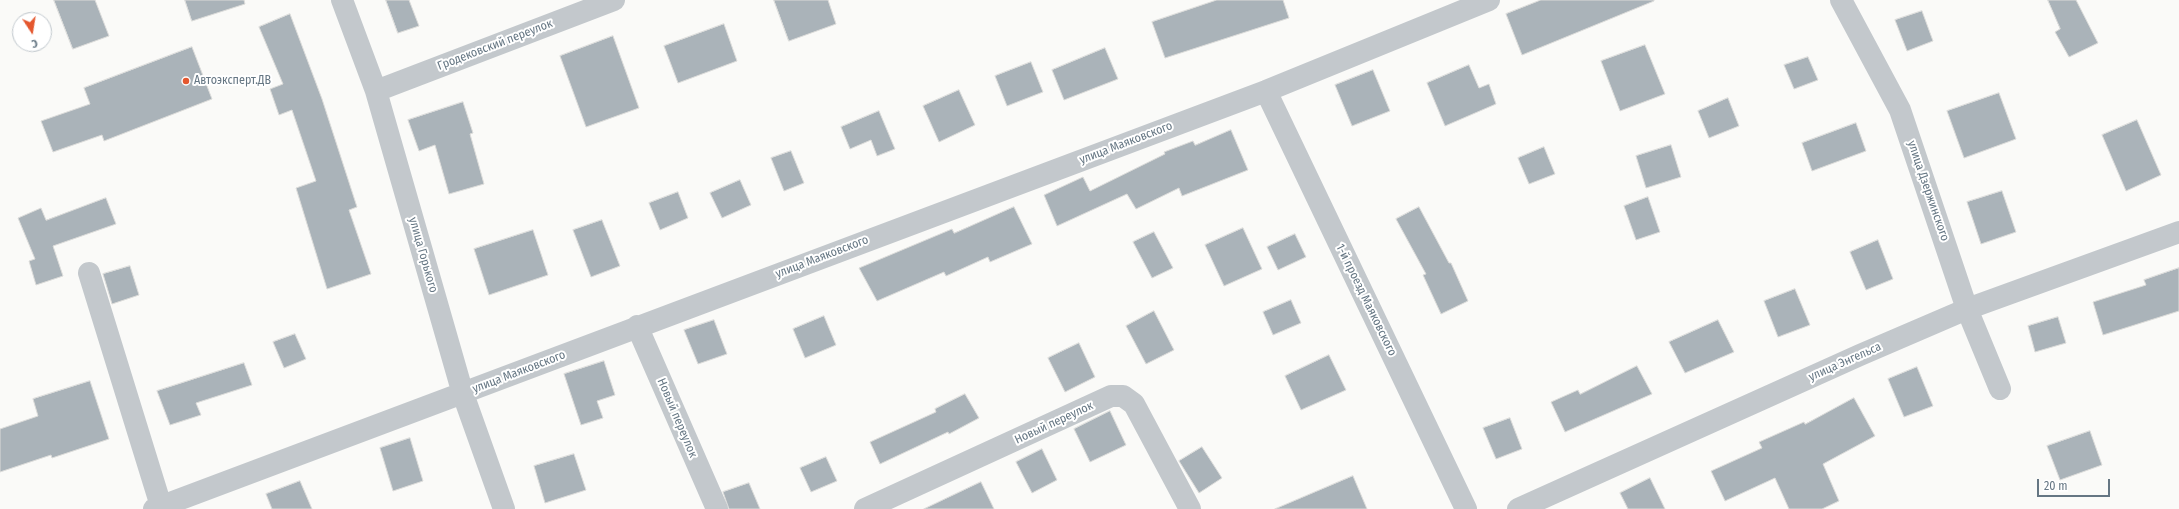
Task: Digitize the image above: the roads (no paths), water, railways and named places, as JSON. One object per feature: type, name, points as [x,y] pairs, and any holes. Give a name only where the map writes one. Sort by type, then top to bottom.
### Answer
[{"type":"street","name":"улица Горького","points":[[342,0],[376,91],[463,394],[504,509]]},
{"type":"street","name":"Гродековский переулок","points":[[376,91],[614,0]]},
{"type":"street","name":"улица Маяковского","points":[[157,508],[463,394],[637,326],[1266,90],[1489,0]]},
{"type":"street","name":"улица Дзержинского","points":[[1841,0],[1900,110],[1968,309],[2000,389]]},
{"type":"street","name":"1-й проезд Маяковского","points":[[1266,90],[1466,509]]},
{"type":"street","name":"улица Энгельса","points":[[1518,509],[1860,355],[1968,309],[2179,232]]},
{"type":"street","points":[[89,273],[157,508]]},
{"type":"street","name":"Новый переулок","points":[[637,326],[717,509]]},
{"type":"street","name":"Новый переулок","points":[[865,509],[1111,396],[1123,396],[1134,404],[1190,509]]},
{"type":"place","name":"Автоэксперт.ДВ","points":[[186,81]]}]
